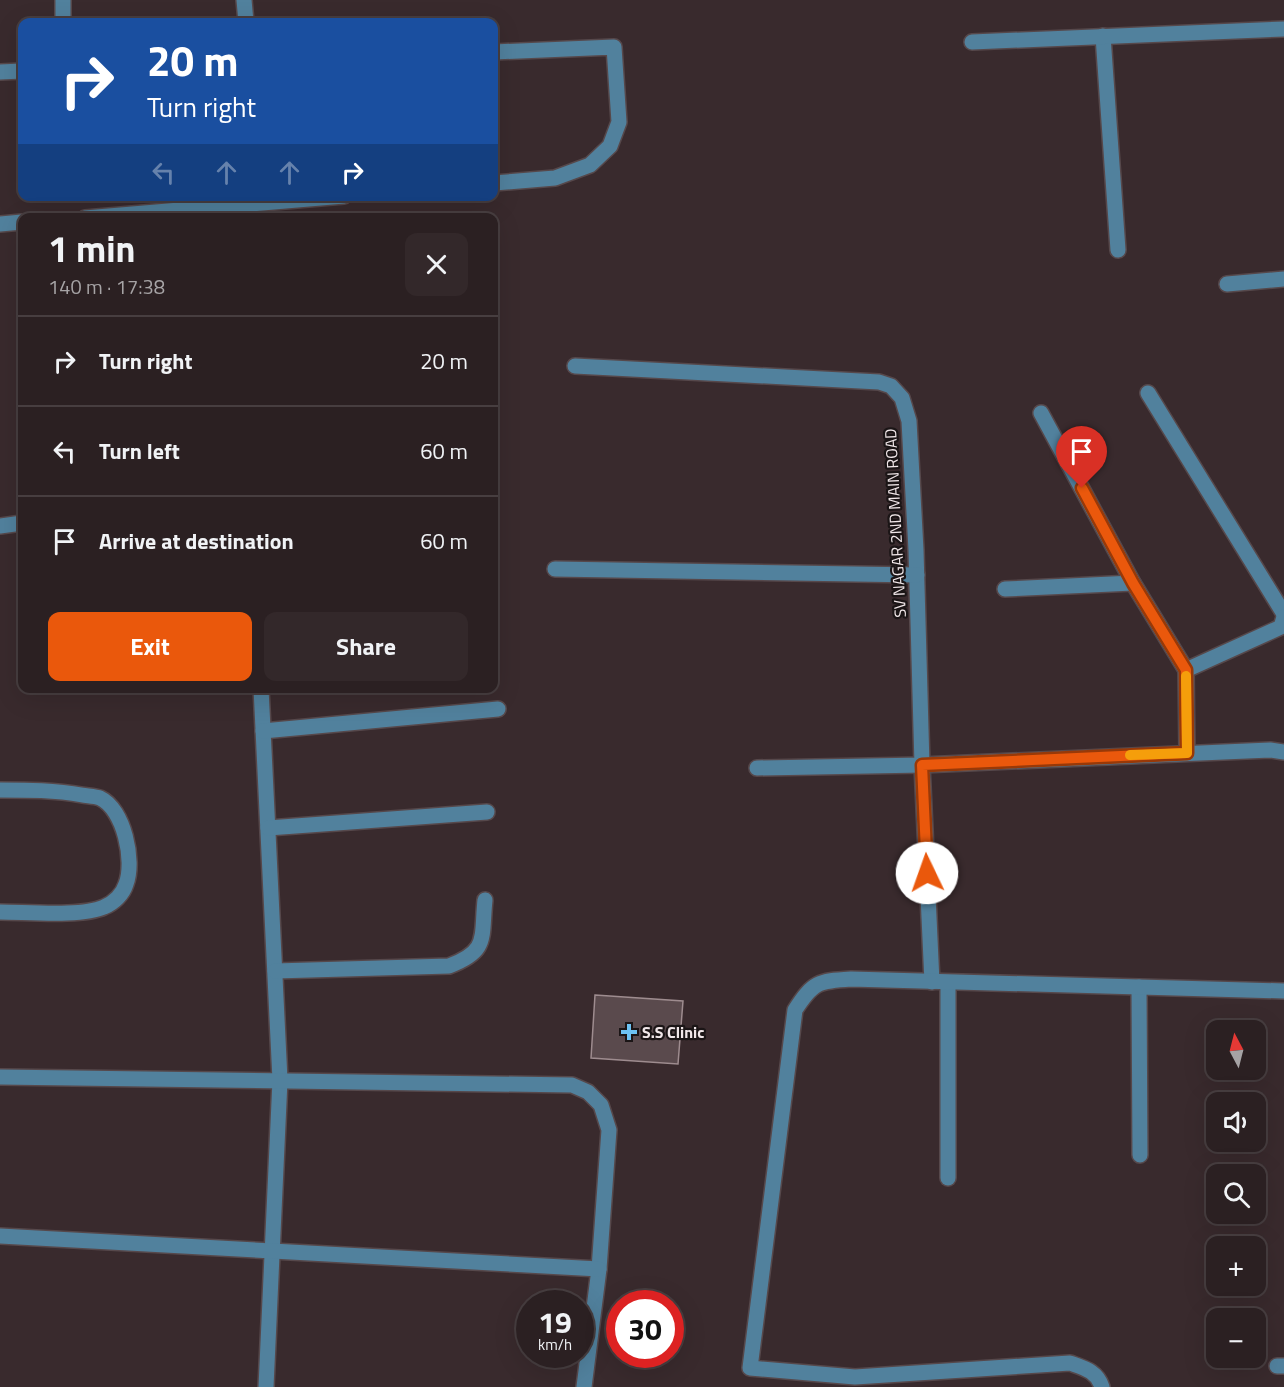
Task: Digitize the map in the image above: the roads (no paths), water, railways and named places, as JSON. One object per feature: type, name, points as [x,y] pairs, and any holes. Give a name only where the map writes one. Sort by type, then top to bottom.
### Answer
[{"type":"street","points":[[63,0],[63,18]]},
{"type":"street","points":[[244,0],[246,18]]},
{"type":"street","points":[[972,42],[1284,29]]},
{"type":"street","points":[[1103,36],[1118,250]]},
{"type":"street","points":[[498,52],[614,47],[619,122],[610,146],[590,165],[555,178],[498,183]]},
{"type":"street","points":[[0,72],[18,71]]},
{"type":"street","points":[[213,213],[239,212],[311,201]]},
{"type":"street","points":[[0,224],[18,222]]},
{"type":"street","points":[[1227,284],[1284,279]]},
{"type":"street","name":"SV NAGAR 2ND MAIN ROAD","points":[[575,366],[879,382],[891,386],[902,398],[909,421],[917,575],[922,765],[932,982]]},
{"type":"street","points":[[1148,393],[1284,615],[1281,627],[1186,670]]},
{"type":"street","points":[[1041,413],[1133,583],[1186,670],[1187,753]]},
{"type":"street","points":[[0,526],[18,524]]},
{"type":"street","points":[[555,569],[917,575]]},
{"type":"street","points":[[1005,589],[1133,583]]},
{"type":"street","points":[[261,693],[279,1080],[266,1387]]},
{"type":"street","points":[[263,731],[498,709]]},
{"type":"street","points":[[757,768],[922,765],[1270,750],[1284,752]]},
{"type":"street","points":[[0,790],[62,791],[100,798],[117,814],[125,837],[129,867],[126,884],[118,898],[104,907],[80,912],[0,912]]},
{"type":"street","points":[[268,828],[487,812]]},
{"type":"street","points":[[274,971],[449,966],[466,960],[481,946],[485,900]]},
{"type":"street","points":[[1102,1387],[1091,1370],[1070,1363],[855,1382],[750,1368],[795,1010],[807,993],[824,980],[1284,991]]},
{"type":"street","points":[[948,983],[948,1178]]},
{"type":"street","points":[[1139,987],[1140,1155]]},
{"type":"street","points":[[0,1077],[572,1085],[588,1092],[601,1105],[609,1130],[599,1269],[584,1387]]},
{"type":"street","points":[[0,1236],[599,1269]]},
{"type":"place","name":"S.S Clinic","points":[[629,1032]]}]
